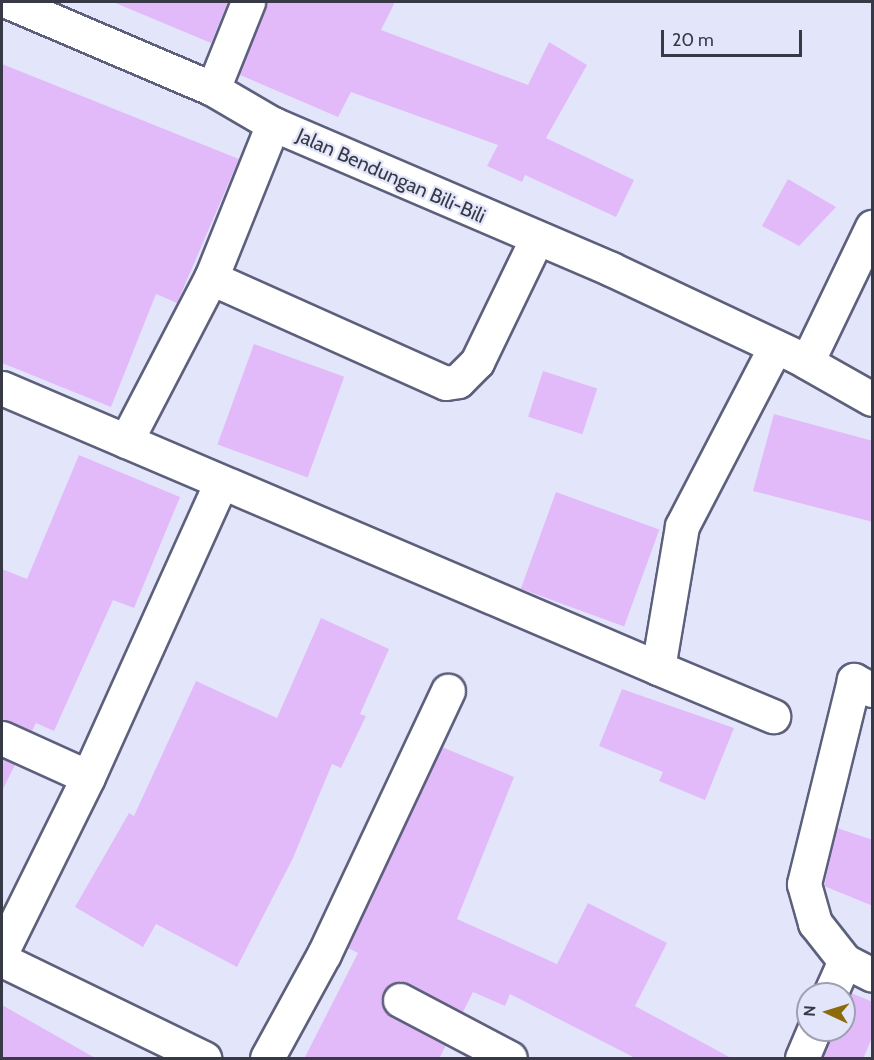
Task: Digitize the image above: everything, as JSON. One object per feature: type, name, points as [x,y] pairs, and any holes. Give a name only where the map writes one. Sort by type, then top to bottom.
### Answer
[{"type":"street","name":"Jalan Bendungan Bili-Bili","points":[[9,2],[213,89],[273,124],[536,240],[611,269],[807,362],[873,399]]},
{"type":"street","points":[[213,89],[248,2]]},
{"type":"street","points":[[126,441],[211,278],[273,124]]},
{"type":"street","points":[[807,362],[873,227]]},
{"type":"street","points":[[211,278],[446,383],[470,373],[486,347],[536,240]]},
{"type":"street","points":[[658,668],[682,526],[775,347]]},
{"type":"street","points":[[2,388],[220,484],[773,716]]},
{"type":"street","points":[[2,951],[88,777],[220,484]]},
{"type":"street","points":[[843,982],[859,968],[815,923],[804,884],[854,680],[873,690]]},
{"type":"street","points":[[267,1059],[324,954],[448,691]]},
{"type":"street","points":[[2,738],[88,777]]},
{"type":"street","points":[[2,960],[204,1059]]},
{"type":"street","points":[[400,1000],[505,1057]]},
{"type":"street","points":[[802,1059],[809,1042]]},
{"type":"building","points":[[113,2],[228,2],[211,43]]},
{"type":"building","points":[[266,2],[395,2],[381,30],[528,85],[549,42],[587,65],[546,138],[634,180],[616,217],[525,175],[522,182],[487,166],[498,145],[351,92],[338,117],[240,75]]},
{"type":"building","points":[[2,64],[239,159],[177,303],[156,294],[111,407],[2,363]]},
{"type":"building","points":[[788,179],[836,207],[799,246],[762,226]]},
{"type":"building","points":[[254,344],[344,377],[308,477],[217,445]]},
{"type":"building","points":[[543,371],[597,389],[582,434],[528,417]]},
{"type":"building","points":[[774,414],[873,441],[873,522],[753,491]]},
{"type":"building","points":[[79,455],[180,497],[134,608],[113,600],[54,731],[36,723],[32,731],[2,719],[2,569],[27,579]]},
{"type":"building","points":[[556,492],[659,530],[624,626],[521,589]]},
{"type":"building","points":[[321,618],[389,649],[360,714],[366,716],[341,768],[332,764],[293,858],[237,967],[156,924],[143,947],[75,907],[129,813],[134,816],[196,681],[277,718]]},
{"type":"building","points":[[622,689],[734,728],[705,800],[659,781],[663,772],[599,746]]},
{"type":"building","points":[[442,747],[514,777],[457,919],[557,964],[588,903],[667,943],[635,1006],[733,1059],[637,1059],[510,994],[505,1006],[473,992],[463,1012],[400,981],[384,991],[384,1009],[446,1045],[439,1059],[304,1059],[358,953],[348,948]]},
{"type":"building","points":[[2,758],[15,765],[2,791]]},
{"type":"building","points":[[837,828],[873,840],[873,906],[824,886]]},
{"type":"building","points":[[856,995],[873,1002],[873,1035],[863,1059],[822,1059],[828,1042],[856,1042]]},
{"type":"building","points":[[2,1005],[97,1059],[2,1059]]}]
